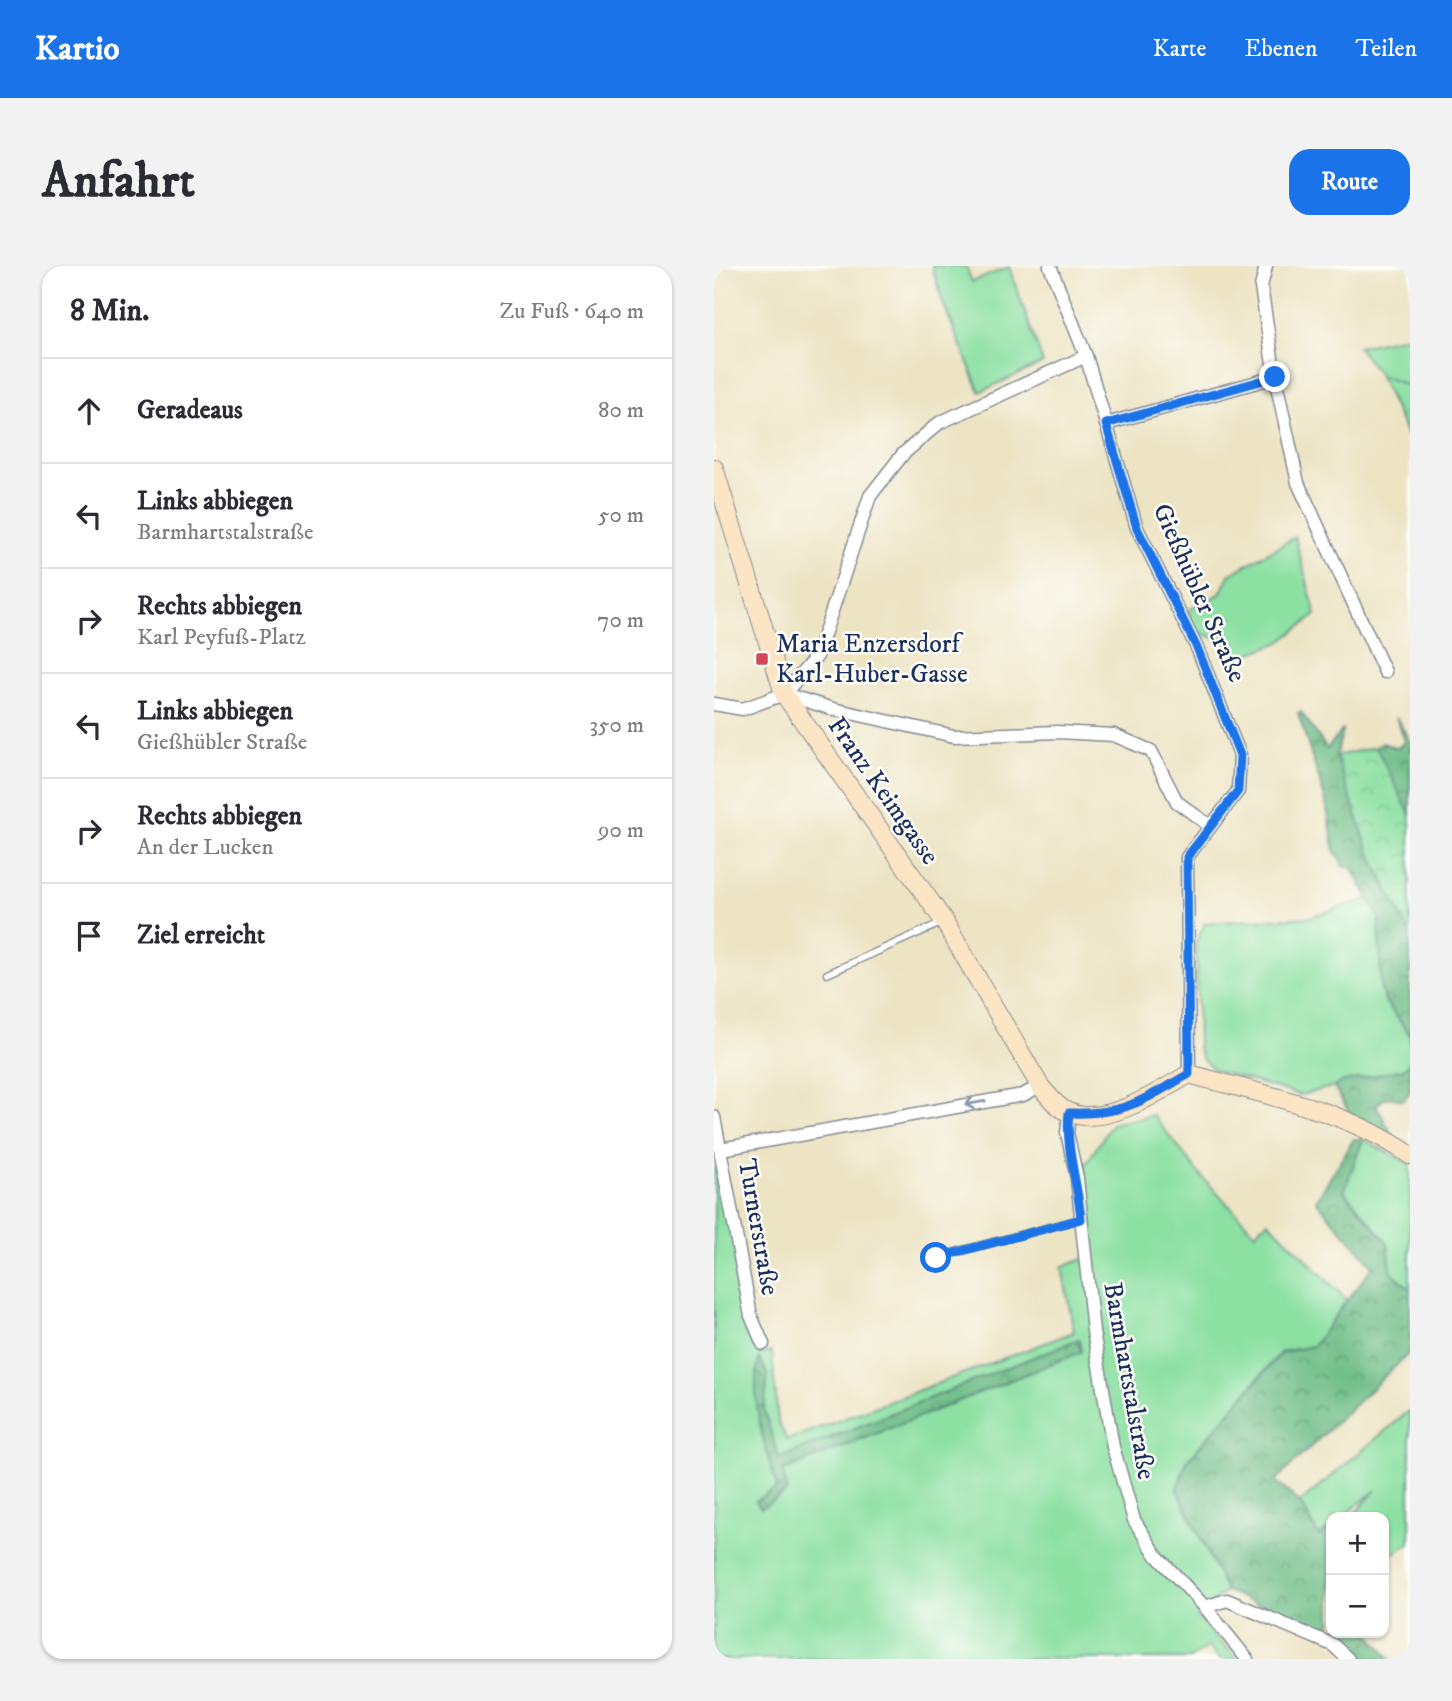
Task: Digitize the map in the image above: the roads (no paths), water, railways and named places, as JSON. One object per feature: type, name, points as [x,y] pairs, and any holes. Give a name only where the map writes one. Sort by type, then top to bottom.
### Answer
[{"type":"main road","name":"Franz Keimgasse","points":[[714,468],[784,694],[944,921],[1040,1086],[1054,1102],[1069,1113]]},
{"type":"main road","points":[[1069,1113],[1102,1114],[1133,1106],[1189,1074],[1339,1115],[1374,1131],[1410,1155]]},
{"type":"street","name":"Gießhübler Straße","points":[[1050,266],[1086,356],[1137,528],[1198,650],[1240,755],[1238,791],[1229,807],[1210,826],[1187,857],[1189,1074]]},
{"type":"street","points":[[1266,266],[1261,287],[1275,377],[1298,483],[1385,672]]},
{"type":"street","points":[[714,704],[743,709],[784,694],[817,656],[870,496],[903,454],[939,423],[1086,356]]},
{"type":"street","points":[[1106,424],[1275,377]]},
{"type":"street","points":[[784,694],[833,709],[954,736],[1057,732],[1114,735],[1151,751],[1177,802],[1210,826]]},
{"type":"street","points":[[721,1149],[1023,1095],[1040,1086]]},
{"type":"street","name":"Barmhartstalstraße","points":[[1069,1113],[1067,1133],[1077,1178],[1093,1331],[1109,1421],[1134,1520],[1157,1556],[1205,1607],[1247,1659]]},
{"type":"street","name":"Turnerstraße","points":[[714,1116],[751,1316],[763,1344]]},
{"type":"street","points":[[1205,1607],[1227,1600],[1333,1645],[1348,1659]]},
{"type":"lane","points":[[827,974],[944,921]]},
{"type":"lane","points":[[936,1258],[1081,1219]]},
{"type":"place","name":"Maria Enzersdorf Karl-Huber-Gasse","points":[[762,659]]}]
